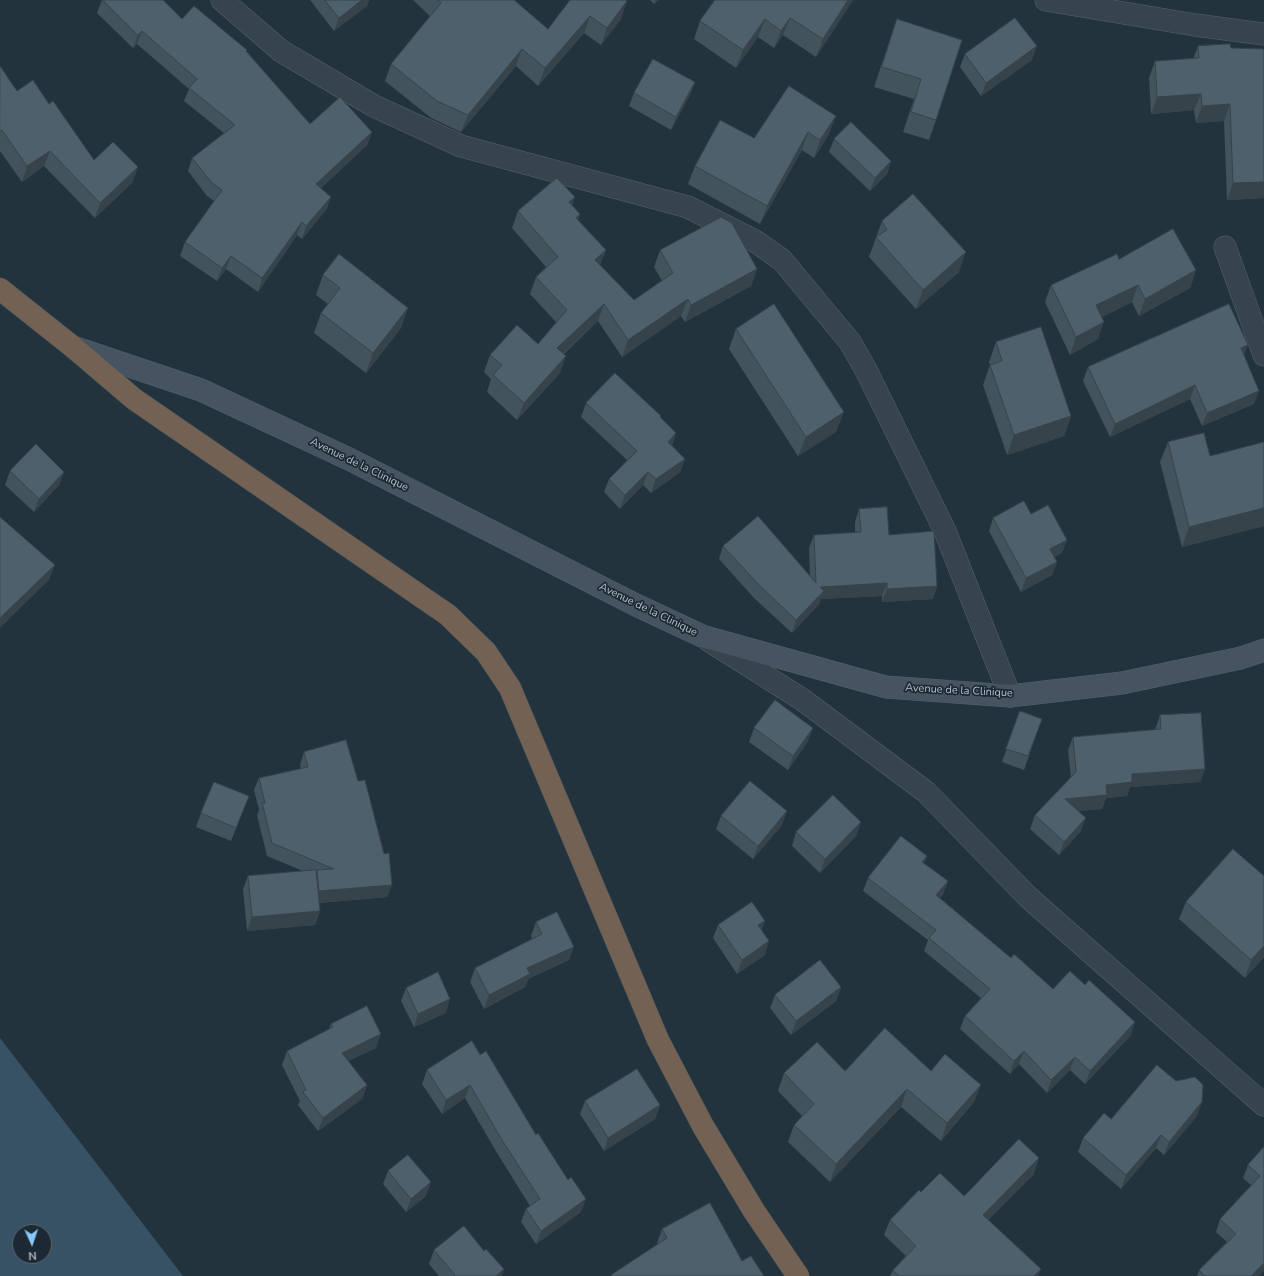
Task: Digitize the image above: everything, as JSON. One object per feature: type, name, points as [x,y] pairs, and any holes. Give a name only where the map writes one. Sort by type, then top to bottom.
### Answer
[{"type":"highway","points":[[0,289],[73,347],[134,399],[448,615],[486,652],[510,688],[658,1040],[703,1126],[754,1211],[798,1276]]},
{"type":"street","points":[[222,0],[282,51],[374,106],[461,146],[688,208],[755,241],[782,260],[850,342],[866,370],[944,531],[1010,696]]},
{"type":"street","points":[[1046,0],[1264,34]]},
{"type":"street","points":[[1224,247],[1264,355]]},
{"type":"street","name":"Avenue de la Clinique","points":[[73,347],[201,390],[349,459],[634,604],[702,636],[886,687],[1010,696],[1122,683],[1241,658],[1264,650]]},
{"type":"street","points":[[702,636],[803,700],[926,792],[1028,897],[1264,1105]]},
{"type":"water","points":[[0,1038],[183,1276],[0,1276]]},
{"type":"building","points":[[103,0],[163,0],[182,19],[194,6],[247,50],[246,51],[310,124],[340,97],[372,132],[316,184],[331,197],[306,226],[302,222],[262,278],[231,256],[222,268],[185,242],[222,190],[212,183],[192,158],[235,125],[189,88],[197,79],[142,31],[138,35]]},
{"type":"building","points":[[325,0],[362,0],[339,18]]},
{"type":"building","points":[[438,0],[514,0],[548,29],[570,0],[627,1],[607,28],[590,16],[545,68],[522,49],[468,115],[437,101],[391,64],[441,3]]},
{"type":"building","points":[[715,0],[848,0],[823,39],[790,18],[781,31],[765,19],[743,50],[700,21]]},
{"type":"building","points":[[1015,18],[1037,46],[986,83],[965,54]]},
{"type":"building","points":[[897,19],[962,40],[936,120],[911,112],[921,79],[882,67]]},
{"type":"building","points":[[1230,44],[1231,48],[1264,49],[1264,182],[1233,183],[1230,104],[1202,106],[1201,94],[1157,97],[1155,61],[1199,58],[1198,46]]},
{"type":"building","points":[[653,59],[695,82],[676,117],[634,93]]},
{"type":"building","points":[[0,66],[17,91],[33,80],[49,104],[53,101],[94,160],[113,142],[138,167],[100,203],[50,151],[27,166],[2,130],[0,131]]},
{"type":"building","points":[[789,86],[836,116],[820,140],[808,132],[767,206],[695,166],[720,120],[754,138]]},
{"type":"building","points":[[851,122],[891,161],[875,178],[834,139]]},
{"type":"building","points":[[557,178],[575,197],[569,202],[580,214],[576,218],[606,250],[595,260],[634,300],[673,273],[660,250],[721,217],[732,223],[757,269],[691,305],[688,299],[628,340],[604,304],[557,348],[566,356],[524,403],[493,375],[502,365],[490,355],[517,325],[538,344],[567,310],[536,277],[558,257],[518,211]]},
{"type":"building","points":[[913,194],[966,252],[923,290],[876,237],[887,230],[882,221]]},
{"type":"building","points":[[1173,229],[1196,270],[1145,299],[1138,285],[1096,305],[1104,322],[1076,337],[1051,285],[1117,254],[1119,259]]},
{"type":"building","points":[[339,254],[408,308],[373,353],[321,313],[340,288],[323,275]]},
{"type":"building","points":[[774,304],[844,412],[806,437],[736,329]]},
{"type":"building","points":[[1229,304],[1248,345],[1241,348],[1259,391],[1207,413],[1195,385],[1115,424],[1088,367]]},
{"type":"building","points":[[1041,327],[1071,416],[1014,435],[990,365],[1002,361],[996,342]]},
{"type":"building","points":[[615,373],[661,416],[660,417],[676,433],[668,442],[685,459],[656,479],[648,472],[625,495],[609,479],[637,451],[586,403]]},
{"type":"building","points":[[1204,433],[1210,456],[1264,442],[1264,508],[1189,527],[1168,442]]},
{"type":"building","points":[[36,444],[64,472],[39,499],[10,471]]},
{"type":"building","points":[[1024,501],[1031,514],[1048,505],[1067,540],[1050,549],[1057,562],[1026,578],[993,518]]},
{"type":"building","points":[[887,507],[889,535],[934,531],[937,586],[887,589],[887,583],[820,587],[824,591],[796,620],[759,585],[723,546],[758,516],[816,583],[814,535],[861,532],[859,509]]},
{"type":"building","points":[[0,517],[55,565],[0,618]]},
{"type":"building","points":[[775,700],[813,728],[793,756],[754,728]]},
{"type":"building","points":[[1020,711],[1042,719],[1028,756],[1006,749]]},
{"type":"building","points":[[1201,713],[1205,769],[1132,774],[1132,782],[1106,785],[1107,795],[1065,799],[1086,818],[1064,842],[1035,815],[1076,772],[1073,737],[1161,729],[1160,715]]},
{"type":"building","points":[[346,740],[358,781],[365,780],[384,854],[389,853],[392,885],[319,891],[317,870],[334,869],[272,843],[262,802],[265,803],[259,778],[308,767],[304,752]]},
{"type":"building","points":[[750,781],[787,811],[758,846],[721,816]]},
{"type":"building","points":[[214,782],[249,796],[236,828],[201,813]]},
{"type":"building","points":[[833,795],[861,822],[825,859],[796,832]]},
{"type":"building","points":[[901,836],[927,856],[922,862],[948,881],[936,895],[1011,958],[1014,954],[1053,989],[1070,971],[1085,985],[1089,980],[1135,1022],[1090,1071],[1075,1057],[1051,1080],[1024,1051],[1014,1061],[965,1016],[990,989],[929,938],[936,930],[868,878]]},
{"type":"building","points":[[1233,849],[1264,876],[1264,946],[1251,960],[1186,902]]},
{"type":"building","points":[[316,870],[320,911],[252,917],[248,876]]},
{"type":"building","points":[[752,902],[765,921],[758,925],[769,941],[742,960],[718,925]]},
{"type":"building","points":[[557,912],[574,947],[527,968],[530,974],[489,995],[475,968],[542,934],[536,922]]},
{"type":"building","points":[[820,960],[841,987],[796,1021],[775,995]]},
{"type":"building","points":[[438,972],[450,999],[418,1014],[406,988]]},
{"type":"building","points":[[367,1006],[381,1034],[342,1053],[367,1085],[323,1118],[303,1092],[306,1090],[287,1051],[333,1027],[331,1024]]},
{"type":"building","points":[[885,1028],[931,1071],[945,1054],[981,1085],[947,1123],[907,1089],[836,1164],[794,1125],[814,1104],[784,1073],[817,1042],[845,1071]]},
{"type":"building","points":[[472,1041],[480,1055],[486,1051],[536,1135],[538,1133],[568,1180],[571,1177],[586,1199],[541,1231],[526,1209],[540,1199],[502,1140],[470,1085],[446,1100],[427,1070]]},
{"type":"building","points":[[1157,1065],[1176,1081],[1195,1077],[1203,1085],[1202,1102],[1169,1142],[1161,1135],[1126,1175],[1083,1138],[1104,1113],[1111,1119]]},
{"type":"building","points":[[637,1069],[660,1105],[608,1138],[585,1101]]},
{"type":"building","points":[[1019,1139],[1039,1158],[983,1215],[1041,1269],[1034,1276],[899,1276],[893,1270],[916,1246],[890,1220],[919,1190],[921,1192],[940,1173],[964,1196]]},
{"type":"building","points":[[1264,1147],[1264,1263],[1251,1276],[1205,1276],[1199,1270],[1236,1234],[1220,1219],[1260,1176],[1248,1165]]},
{"type":"building","points":[[408,1155],[431,1182],[411,1199],[388,1171]]},
{"type":"building","points":[[710,1203],[742,1261],[751,1256],[764,1276],[611,1275],[667,1238],[662,1229]]},
{"type":"building","points":[[464,1226],[484,1251],[486,1249],[504,1269],[496,1276],[454,1276],[455,1275],[434,1250]]}]
